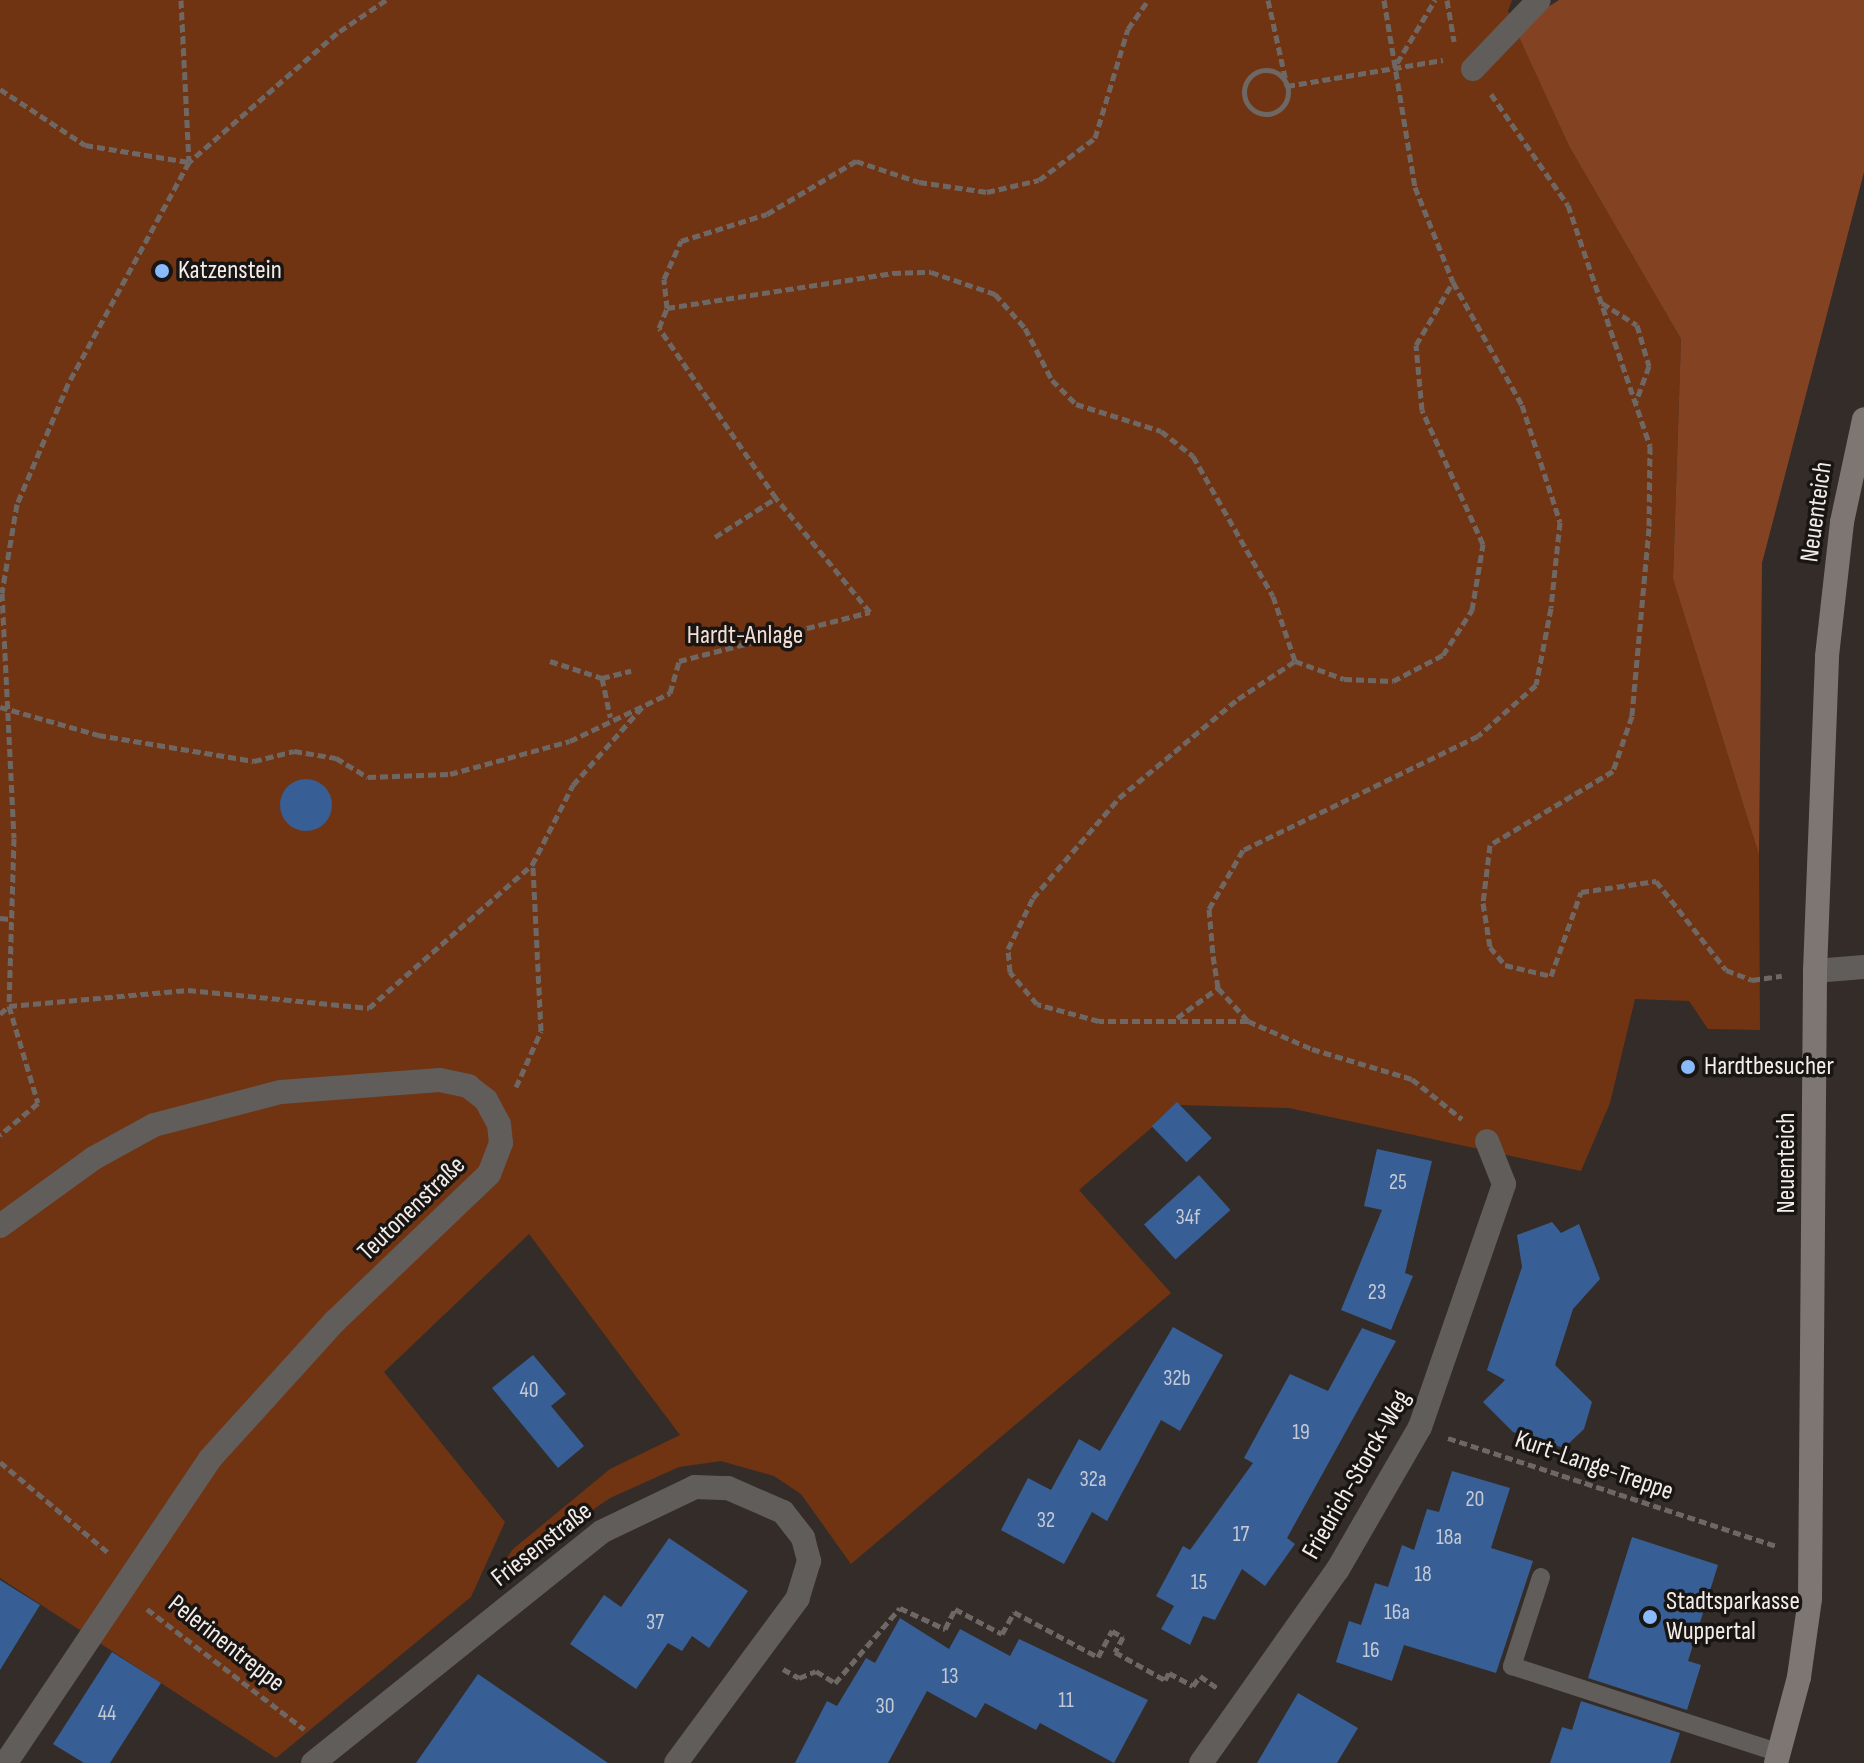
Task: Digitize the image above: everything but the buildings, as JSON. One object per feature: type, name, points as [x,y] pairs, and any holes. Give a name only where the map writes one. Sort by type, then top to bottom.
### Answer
[{"type":"street","points":[[1473,69],[1539,0]]},
{"type":"street","name":"Neuenteich","points":[[1778,1758],[1799,1677],[1813,1556],[1815,971],[1827,656],[1842,522],[1864,419]]},
{"type":"street","points":[[1815,971],[1864,967]]},
{"type":"street","points":[[0,1226],[82,1165],[154,1125],[281,1092],[440,1080],[468,1086],[486,1100],[499,1124]]},
{"type":"street","name":"Teutonenstraße","points":[[6,1763],[125,1579],[267,1391],[489,1174],[501,1143],[499,1124]]},
{"type":"street","name":"Friedrich-Storck-Weg","points":[[1201,1763],[1338,1569],[1430,1406],[1504,1184],[1487,1141]]},
{"type":"street","name":"Friesenstraße","points":[[313,1763],[601,1532],[695,1487],[754,1494],[783,1512],[803,1538],[809,1561],[798,1598],[676,1763]]},
{"type":"lane","points":[[1541,1577],[1512,1666],[1778,1758]]},
{"type":"path","points":[[181,0],[189,162]]},
{"type":"path","points":[[0,1135],[38,1103],[9,1006],[9,711],[1,594],[17,504],[68,384],[189,162],[337,33],[386,0]]},
{"type":"path","points":[[0,707],[98,735],[254,761],[294,751],[336,758],[368,777],[450,774],[570,741],[610,717],[670,693],[679,661],[870,612],[776,498],[659,328],[667,308],[664,279],[681,241],[767,214],[856,161],[919,182],[987,192],[1039,180],[1095,138],[1128,29],[1148,0]]},
{"type":"path","points":[[1268,0],[1287,86],[1287,100],[1271,114],[1257,112],[1244,95],[1252,75],[1265,70],[1287,86],[1397,64],[1440,59],[1473,69],[1568,205],[1650,446],[1649,514],[1632,716],[1613,771],[1490,845],[1483,903],[1490,947],[1505,965],[1551,976],[1581,892],[1656,881],[1726,970],[1752,980],[1815,971]]},
{"type":"path","points":[[1248,1021],[1218,988],[1209,909],[1243,850],[1478,736],[1536,685],[1560,522],[1522,405],[1453,282],[1415,187],[1397,109],[1397,64],[1384,0]]},
{"type":"path","points":[[1397,64],[1435,0]]},
{"type":"path","points":[[1447,0],[1454,41]]},
{"type":"path","points":[[0,89],[85,145],[189,162]]},
{"type":"path","points":[[667,308],[893,273],[931,272],[995,294],[1025,328],[1052,380],[1076,404],[1112,420],[1161,431],[1193,456],[1273,596],[1295,661]]},
{"type":"path","points":[[1295,661],[1344,679],[1393,681],[1443,655],[1472,610],[1483,544],[1422,410],[1416,345],[1453,282]]},
{"type":"path","points":[[1601,303],[1637,325],[1649,366],[1635,403]]},
{"type":"path","points":[[715,537],[776,498]]},
{"type":"path","points":[[550,661],[602,678],[631,671]]},
{"type":"path","points":[[1295,661],[1238,699],[1119,798],[1033,898],[1008,949],[1010,972],[1037,1004],[1099,1021],[1177,1018],[1248,1021],[1312,1049],[1412,1079],[1442,1101]]},
{"type":"path","points":[[602,678],[610,717]]},
{"type":"path","points":[[0,1014],[9,1006],[188,990],[369,1008],[532,865],[573,785],[647,702]]},
{"type":"path","points":[[499,1124],[541,1031],[532,865]]},
{"type":"path","points":[[0,918],[10,919]]},
{"type":"path","points":[[1177,1018],[1218,988]]},
{"type":"path","name":"Kurt-Lange-Treppe","points":[[1445,1437],[1731,1533],[1813,1556]]},
{"type":"path","name":"Pelerinentreppe","points":[[0,1462],[125,1579],[308,1732]]},
{"type":"path","points":[[758,1655],[799,1678],[816,1671],[835,1683],[900,1608],[945,1629],[955,1609],[1002,1634],[1014,1612],[1098,1657],[1112,1631],[1123,1637],[1115,1652],[1165,1680],[1169,1673],[1193,1686],[1200,1676],[1241,1704]]},
{"type":"green space","name":"Hardt-Anlage","points":[[0,0],[1512,0],[1508,11],[1569,146],[1681,339],[1673,579],[1759,855],[1760,1030],[1708,1029],[1689,1001],[1635,999],[1610,1103],[1581,1171],[1289,1108],[1178,1105],[1079,1190],[1171,1293],[851,1564],[801,1494],[774,1476],[721,1461],[679,1467],[610,1498],[496,1576],[512,1550],[610,1469],[680,1435],[529,1234],[384,1372],[505,1522],[471,1597],[276,1758],[0,1578]]},
{"type":"shaded area","points":[[1559,0],[1864,0],[1864,172],[1762,563],[1759,855],[1673,579],[1681,339],[1569,146],[1515,28]]},
{"type":"place","name":"Katzenstein","points":[[162,271]]},
{"type":"place","name":"Hardtbesucher","points":[[1688,1067]]},
{"type":"place","name":"Stadtsparkasse Wuppertal","points":[[1650,1617]]}]
